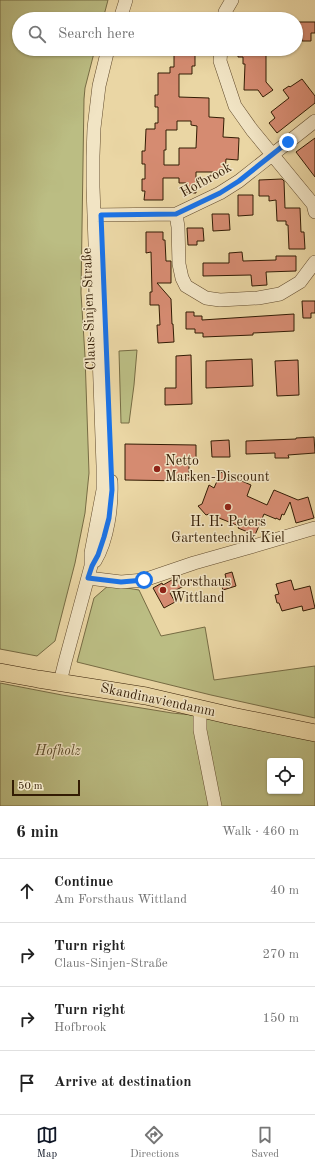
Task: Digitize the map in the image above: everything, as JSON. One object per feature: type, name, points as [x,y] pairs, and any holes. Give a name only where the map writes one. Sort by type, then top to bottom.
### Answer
[{"type":"main road","name":"Skandinaviendamm","points":[[0,672],[146,696],[315,733]]},
{"type":"street","points":[[122,12],[126,0]]},
{"type":"street","points":[[225,12],[232,0]]},
{"type":"street","name":"Claus-Sinjen-Straße","points":[[97,215],[92,187],[94,128],[99,86],[106,56]]},
{"type":"street","name":"Claus-Sinjen-Straße","points":[[60,682],[90,572],[91,553],[103,490],[97,215],[101,128],[106,88],[113,56]]},
{"type":"street","points":[[220,56],[220,61],[235,106],[252,130],[313,204],[315,212]]},
{"type":"street","name":"Hofbrook","points":[[97,215],[176,214],[220,193],[239,181],[315,121]]},
{"type":"street","points":[[176,214],[178,227],[179,264],[182,278],[186,286],[206,298],[220,300],[258,298],[280,294],[300,282],[315,262]]},
{"type":"street","points":[[90,572],[121,582],[144,580],[194,563],[315,528]]},
{"type":"street","points":[[200,708],[200,730],[215,806]]},
{"type":"green space","points":[[0,0],[108,0],[105,12],[12,12],[12,56],[93,56],[85,88],[84,99],[81,293],[89,473],[85,513],[75,563],[55,641],[37,656],[0,649]]},
{"type":"green space","points":[[137,350],[129,423],[121,423],[119,351]]},
{"type":"green space","points":[[109,585],[139,590],[161,636],[205,627],[214,680],[315,666],[315,718],[211,695],[77,662],[94,598]]},
{"type":"green space","name":"Hofholz","points":[[0,683],[172,713],[233,719],[315,738],[315,806],[0,806]]},
{"type":"building","points":[[303,22],[315,22],[315,33],[311,33],[311,41],[303,41]]},
{"type":"building","points":[[174,56],[195,56],[195,66],[192,66],[192,74],[179,74],[179,97],[209,98],[209,117],[224,118],[223,137],[239,138],[238,160],[226,159],[225,172],[196,172],[196,193],[186,193],[186,183],[179,183],[179,178],[163,178],[163,200],[144,200],[145,191],[142,191],[142,179],[145,179],[145,164],[142,164],[142,151],[145,151],[146,129],[155,129],[155,123],[158,123],[158,107],[155,107],[155,95],[158,95],[158,73],[170,73],[170,67],[174,67]],"holes":[[[177,121],[191,121],[191,125],[197,126],[196,148],[179,148],[179,165],[164,165],[166,130],[177,130]]]},
{"type":"building","points":[[266,56],[266,82],[273,90],[263,97],[258,90],[244,90],[245,64],[243,64],[243,57],[238,57]]},
{"type":"building","points":[[302,79],[315,96],[315,103],[277,133],[269,123],[275,118],[271,112],[289,98],[283,90]]},
{"type":"building","points":[[315,138],[315,177],[296,152]]},
{"type":"building","points":[[282,179],[284,181],[285,208],[300,208],[301,232],[304,232],[305,249],[289,249],[288,225],[286,225],[286,221],[277,221],[276,200],[269,201],[269,196],[259,196],[259,180]]},
{"type":"building","points":[[238,195],[253,195],[253,215],[238,216]]},
{"type":"building","points":[[212,214],[229,214],[230,230],[213,231]]},
{"type":"building","points":[[187,228],[203,228],[204,241],[197,241],[197,245],[188,245]]},
{"type":"building","points":[[146,232],[163,232],[166,261],[171,261],[171,283],[157,283],[171,299],[174,342],[158,343],[157,325],[160,325],[159,305],[150,305],[150,292],[152,292],[151,252],[146,253]]},
{"type":"building","points":[[242,252],[243,261],[276,260],[276,256],[296,256],[296,271],[266,272],[267,285],[252,286],[251,275],[203,276],[203,263],[229,263],[229,253]]},
{"type":"building","points":[[302,301],[315,301],[315,313],[311,313],[311,318],[303,318]]},
{"type":"building","points":[[186,312],[194,312],[194,316],[202,316],[202,320],[294,314],[294,331],[253,333],[253,335],[203,337],[203,333],[195,333],[195,329],[186,329]]},
{"type":"building","points":[[191,355],[192,404],[165,405],[165,388],[176,388],[176,356]]},
{"type":"building","points":[[252,359],[253,386],[206,388],[206,361]]},
{"type":"building","points":[[298,360],[299,395],[277,396],[275,361]]},
{"type":"building","points":[[314,437],[315,453],[288,455],[289,458],[275,458],[275,453],[246,454],[246,441]]},
{"type":"building","points":[[229,440],[230,457],[212,457],[211,441]]},
{"type":"building","name":"Netto Marken-Discount","points":[[125,444],[196,445],[196,458],[188,459],[189,481],[125,480]]},
{"type":"building","points":[[221,472],[251,485],[247,496],[267,505],[274,490],[298,500],[308,497],[314,518],[296,523],[290,502],[280,520],[264,514],[255,535],[238,528],[239,526],[209,514],[206,515],[198,506],[202,504],[209,485],[214,488]]},
{"type":"building","points":[[232,572],[236,586],[223,590],[220,580],[226,578],[225,574]]},
{"type":"building","points":[[179,576],[184,586],[170,593],[175,602],[164,608],[153,588],[162,583],[163,585]]},
{"type":"building","points":[[291,580],[294,590],[310,586],[315,608],[303,611],[302,606],[282,611],[279,603],[277,603],[275,595],[279,594],[276,584]]},
{"type":"place","name":"Netto Marken-Discount","points":[[157,469]]},
{"type":"place","name":"H. H. Peters Gartentechnik Kiel","points":[[228,507]]},
{"type":"place","name":"Forsthaus Wittland","points":[[163,590]]},
{"type":"route","points":[[144,580],[121,582],[88,578],[104,537],[109,518],[112,490],[101,215],[176,214],[220,193],[239,181],[288,142]]}]
